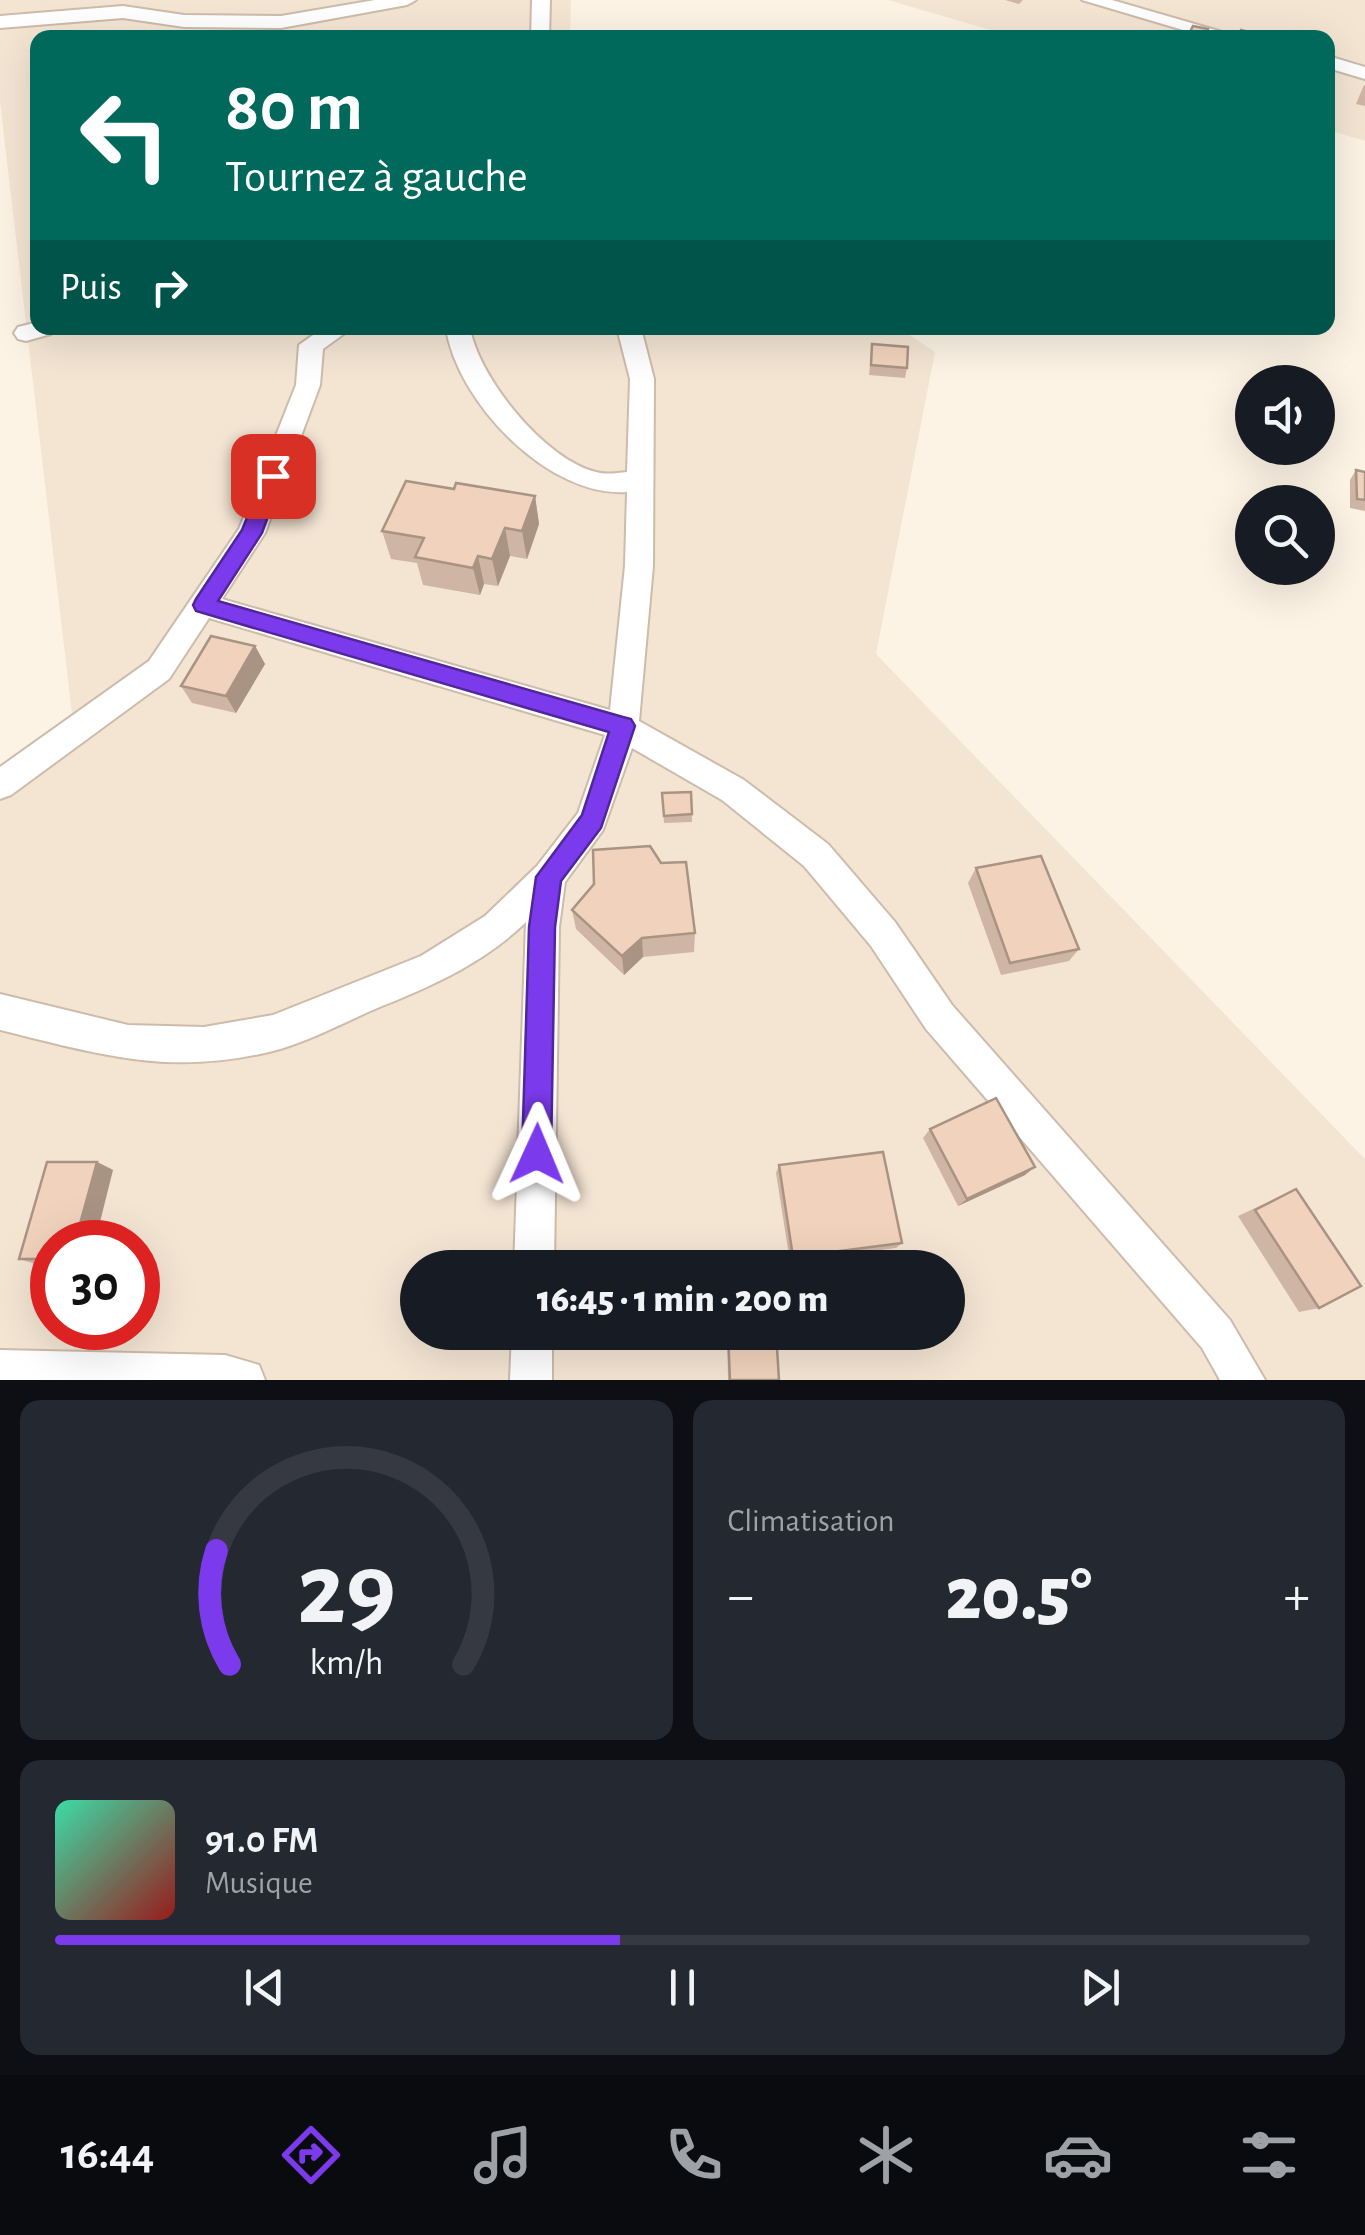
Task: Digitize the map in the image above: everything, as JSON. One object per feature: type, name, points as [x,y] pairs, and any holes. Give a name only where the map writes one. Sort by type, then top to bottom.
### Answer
[{"type":"street","points":[[0,22],[123,12],[184,21],[281,22],[407,0]]},
{"type":"street","points":[[540,30],[541,0]]},
{"type":"street","points":[[1106,1],[1206,30]]},
{"type":"street","points":[[1335,64],[1365,73]]},
{"type":"street","points":[[0,785],[159,670],[251,533],[308,385],[311,345],[328,335]]},
{"type":"street","points":[[459,335],[463,354],[481,383],[502,412],[544,452],[587,480],[640,481]]},
{"type":"street","points":[[0,1012],[128,1043],[204,1045],[272,1033],[433,968],[496,928],[549,877],[592,820],[623,726],[634,638],[640,481],[642,379],[631,335]]},
{"type":"street","points":[[204,605],[623,726],[733,790],[816,854],[883,934],[939,1016],[1216,1334],[1232,1378]]},
{"type":"street","points":[[534,1250],[542,927],[549,877]]},
{"type":"street","points":[[531,1380],[532,1350]]},
{"type":"street","points":[[10,1374],[224,1376],[244,1380]]},
{"type":"shaded area","points":[[0,0],[571,0],[570,30],[30,30],[30,335],[910,335],[935,352],[876,654],[1365,1159],[1365,1380],[0,1380],[0,776],[76,748],[0,102]]},
{"type":"shaded area","points":[[888,0],[1365,0],[1365,141],[1335,132],[1335,30],[990,30]]},
{"type":"building","points":[[872,344],[908,347],[907,368],[871,365]]},
{"type":"building","points":[[1356,470],[1365,472],[1365,500],[1357,499]]},
{"type":"building","points":[[406,481],[454,489],[456,483],[535,496],[522,531],[505,528],[492,559],[478,556],[473,568],[415,557],[424,538],[382,531]]},
{"type":"building","points":[[211,636],[255,646],[226,696],[181,686]]},
{"type":"building","points":[[691,792],[692,814],[664,816],[662,793]]},
{"type":"building","points":[[650,846],[661,863],[686,862],[695,933],[642,938],[622,956],[572,910],[594,884],[593,850]]},
{"type":"building","points":[[1041,856],[1079,949],[1010,963],[976,868]]},
{"type":"building","points":[[996,1098],[1035,1167],[967,1199],[930,1129]]},
{"type":"building","points":[[883,1152],[902,1243],[848,1250],[792,1250],[779,1165]]},
{"type":"building","points":[[47,1162],[97,1162],[81,1220],[30,1220]]},
{"type":"building","points":[[1296,1189],[1361,1286],[1319,1308],[1255,1210]]},
{"type":"building","points":[[30,1221],[30,1259],[19,1259]]},
{"type":"building","points":[[729,1350],[777,1350],[779,1380],[730,1380]]},
{"type":"route","points":[[273,476],[251,533],[204,605],[623,726],[592,820],[549,877],[542,927],[537,1154]]}]
